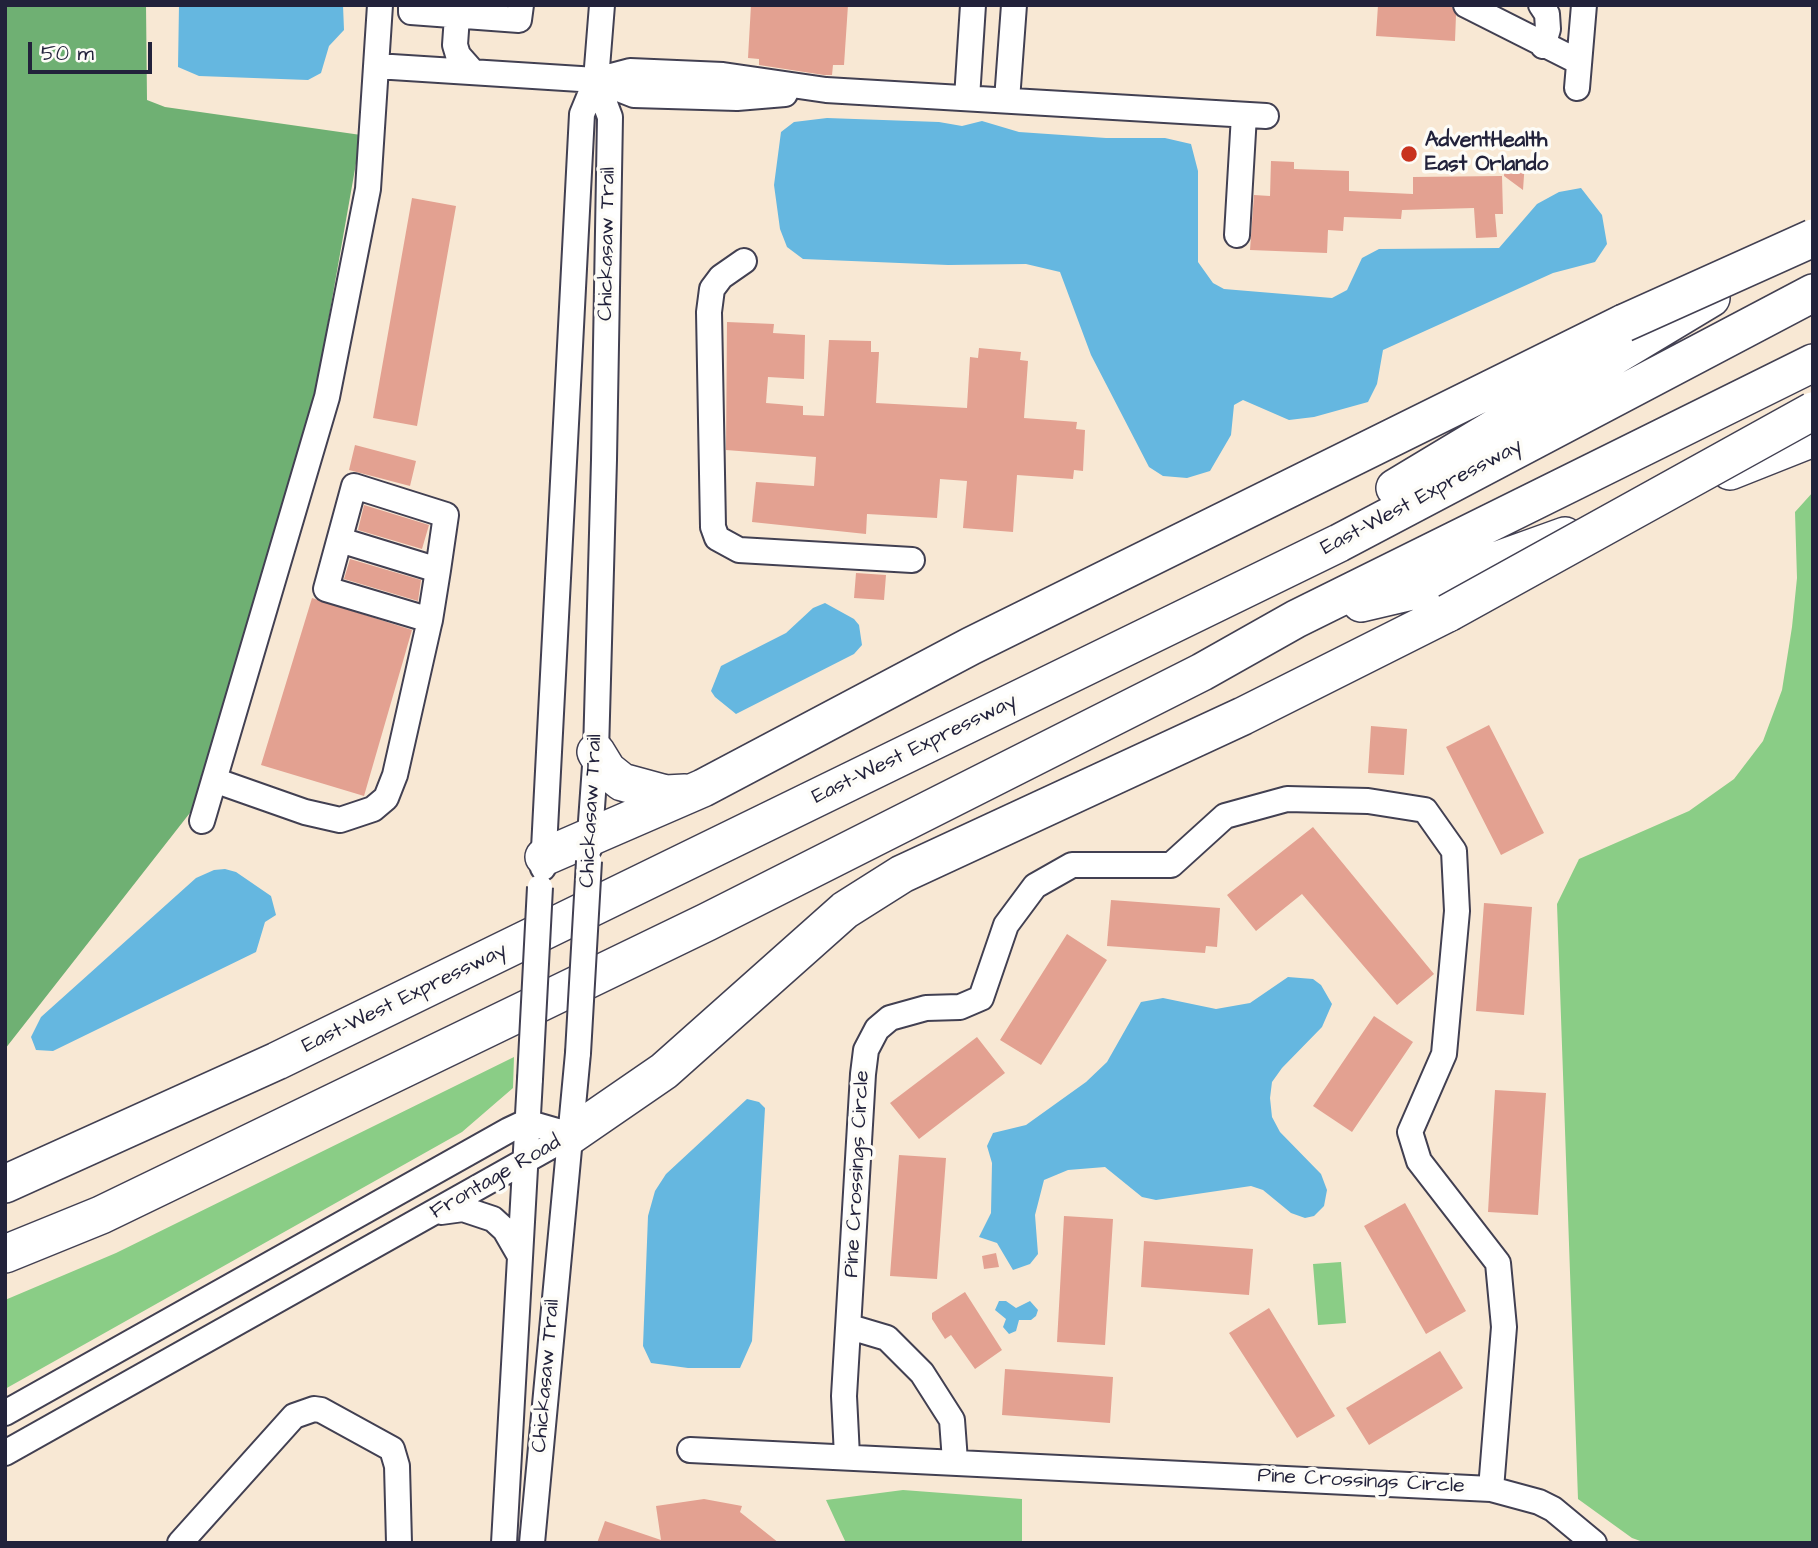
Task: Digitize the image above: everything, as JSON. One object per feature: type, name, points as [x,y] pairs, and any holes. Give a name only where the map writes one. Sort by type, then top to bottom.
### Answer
[{"type":"highway","points":[[542,872],[589,850],[971,646],[1624,324],[1813,238]]},
{"type":"highway","points":[[1339,543],[1397,486],[1813,238]]},
{"type":"highway","name":"East-West Expressway","points":[[5,1184],[277,1061],[1339,543],[1813,293]]},
{"type":"highway","points":[[5,1254],[101,1215],[694,928],[1202,672],[1296,619],[1813,363]]},
{"type":"highway","points":[[571,1135],[664,1071],[836,918],[902,874],[1243,716],[1448,613],[1813,411]]},
{"type":"highway","points":[[1296,619],[1412,591],[1544,544],[1813,438]]},
{"type":"highway","points":[[596,752],[607,771],[622,782],[666,794],[693,793]]},
{"type":"street","points":[[202,821],[327,397],[363,225],[373,149],[380,5]]},
{"type":"street","points":[[411,5],[411,12],[519,20],[520,5]]},
{"type":"street","name":"Chickasaw Trail","points":[[504,1543],[581,127],[582,114],[596,80],[602,5]]},
{"type":"street","points":[[967,98],[973,5]]},
{"type":"street","points":[[1007,100],[1014,5]]},
{"type":"street","points":[[1466,5],[1498,13],[1543,46],[1579,62]]},
{"type":"street","points":[[1541,5],[1548,14],[1548,29],[1543,46]]},
{"type":"street","points":[[1577,88],[1584,5]]},
{"type":"street","points":[[457,16],[455,45],[458,55],[473,72]]},
{"type":"street","points":[[376,66],[596,80],[634,95],[737,98],[826,90],[1255,115],[1237,234]]},
{"type":"street","name":"Chickasaw Trail","points":[[532,1543],[578,1053],[596,752],[610,117],[596,80]]},
{"type":"street","points":[[744,261],[721,277],[712,289],[709,312],[713,527],[717,538],[739,550],[912,560]]},
{"type":"street","points":[[214,780],[305,812],[340,820],[373,809],[386,797],[396,775],[430,620],[446,515],[354,486],[326,589],[430,620]]},
{"type":"street","points":[[340,540],[438,570]]},
{"type":"street","name":"Pine Crossings Circle","points":[[690,1450],[781,1457],[847,1456],[1491,1489],[1504,1327],[1498,1263],[1419,1161],[1410,1132],[1444,1054],[1457,911],[1454,851],[1425,810],[1368,802],[1287,799],[1225,816],[1171,865],[1072,865],[1035,886],[1006,925],[981,999],[960,1007],[926,1008],[890,1018],[877,1029],[866,1050],[844,1396],[847,1456]]},
{"type":"street","name":"Frontage Road","points":[[5,1413],[526,1122],[571,1135]]},
{"type":"street","name":"Frontage Road","points":[[5,1453],[437,1213],[571,1135]]},
{"type":"street","points":[[437,1213],[463,1209],[493,1219],[505,1230],[520,1256]]},
{"type":"street","points":[[850,1327],[887,1338],[922,1373],[952,1420],[955,1461]]},
{"type":"street","points":[[180,1543],[294,1416],[314,1409],[321,1410],[392,1449],[397,1466],[399,1543]]},
{"type":"street","points":[[1491,1489],[1539,1502],[1553,1509],[1594,1543]]},
{"type":"green space","points":[[5,5],[146,5],[147,100],[165,107],[361,135],[316,390],[193,809],[5,1049]]},
{"type":"green space","points":[[1813,492],[1813,1543],[1646,1543],[1632,1538],[1578,1499],[1557,904],[1579,859],[1689,811],[1734,779],[1763,741],[1782,690],[1792,627],[1797,578],[1795,512]]},
{"type":"green space","points":[[514,1057],[513,1088],[462,1132],[5,1389],[5,1300],[116,1253]]},
{"type":"green space","points":[[1341,1262],[1346,1323],[1318,1325],[1313,1264]]},
{"type":"green space","points":[[903,1490],[1022,1499],[1022,1543],[846,1543],[826,1500]]},
{"type":"water","points":[[179,5],[343,5],[344,30],[329,46],[321,73],[308,80],[199,76],[178,67]]},
{"type":"water","points":[[827,118],[939,122],[962,126],[982,121],[1019,132],[1106,138],[1165,138],[1191,144],[1198,171],[1198,262],[1213,283],[1224,289],[1332,298],[1347,290],[1362,258],[1379,249],[1499,248],[1537,204],[1559,192],[1581,188],[1602,215],[1607,244],[1595,262],[1553,273],[1383,350],[1377,384],[1368,402],[1314,417],[1289,420],[1243,400],[1234,405],[1231,435],[1210,471],[1187,478],[1163,476],[1149,467],[1091,355],[1060,272],[1026,264],[948,265],[803,259],[787,247],[780,229],[774,185],[781,132],[794,122]]},
{"type":"water","points":[[825,603],[854,619],[859,625],[862,645],[854,654],[736,714],[715,697],[711,691],[721,666],[786,633],[813,608]]},
{"type":"water","points":[[214,870],[236,872],[271,896],[276,915],[265,922],[256,952],[53,1051],[36,1050],[31,1037],[41,1017],[196,878]]},
{"type":"water","points":[[1288,977],[1313,979],[1321,985],[1332,1004],[1322,1027],[1272,1082],[1270,1098],[1272,1117],[1280,1132],[1321,1174],[1327,1190],[1324,1206],[1314,1216],[1305,1218],[1291,1213],[1263,1190],[1251,1186],[1156,1200],[1142,1197],[1105,1167],[1068,1170],[1044,1180],[1035,1215],[1038,1254],[1030,1264],[1013,1270],[997,1243],[979,1237],[991,1213],[992,1163],[987,1146],[993,1133],[1026,1125],[1086,1082],[1107,1062],[1141,1002],[1163,998],[1216,1009],[1250,1003]]},
{"type":"water","points":[[747,1099],[759,1102],[765,1108],[752,1341],[740,1368],[688,1368],[651,1363],[643,1346],[648,1216],[655,1191],[666,1174]]},
{"type":"water","points":[[999,1301],[1006,1301],[1016,1308],[1030,1301],[1038,1310],[1031,1320],[1019,1320],[1016,1331],[1009,1334],[1003,1327],[1006,1319],[995,1310]]},
{"type":"building","points":[[751,5],[848,5],[844,65],[833,65],[832,75],[824,75],[759,65],[759,59],[748,58]]},
{"type":"building","points":[[1378,5],[1451,5],[1456,15],[1455,41],[1376,36]]},
{"type":"building","points":[[1505,159],[1525,161],[1523,190],[1504,176]]},
{"type":"building","points":[[1271,161],[1294,162],[1294,169],[1349,171],[1349,191],[1413,194],[1413,177],[1502,176],[1503,214],[1495,214],[1497,237],[1476,238],[1474,208],[1402,210],[1401,219],[1344,217],[1343,231],[1328,230],[1327,253],[1250,250],[1254,195],[1270,196]]},
{"type":"building","points":[[412,198],[456,206],[417,426],[373,418]]},
{"type":"building","points":[[727,322],[774,324],[773,333],[805,335],[804,379],[768,377],[766,403],[803,406],[803,415],[824,416],[829,340],[871,341],[871,352],[879,352],[876,403],[967,408],[970,357],[978,358],[979,348],[1021,352],[1020,360],[1028,361],[1024,418],[1077,422],[1076,429],[1085,430],[1083,471],[1074,470],[1073,479],[1017,475],[1013,532],[963,528],[967,481],[940,479],[937,518],[867,514],[866,534],[752,522],[756,482],[814,486],[816,457],[726,450]]},
{"type":"building","points":[[355,445],[416,461],[410,486],[349,470]]},
{"type":"building","points":[[364,505],[429,525],[422,549],[358,530]]},
{"type":"building","points":[[350,559],[421,580],[418,601],[344,579]]},
{"type":"building","points":[[856,573],[886,575],[884,600],[854,598]]},
{"type":"building","points":[[312,598],[412,630],[364,796],[261,765]]},
{"type":"building","points":[[1489,725],[1544,833],[1501,855],[1446,747]]},
{"type":"building","points":[[1371,726],[1407,729],[1404,775],[1368,773]]},
{"type":"building","points":[[1313,827],[1434,974],[1397,1005],[1302,894],[1256,931],[1227,895]]},
{"type":"building","points":[[1111,900],[1220,908],[1217,947],[1206,946],[1205,953],[1107,946]]},
{"type":"building","points":[[1484,903],[1532,907],[1524,1015],[1476,1011]]},
{"type":"building","points":[[1067,934],[1107,960],[1041,1065],[1000,1040]]},
{"type":"building","points":[[1374,1016],[1413,1042],[1352,1132],[1313,1106]]},
{"type":"building","points":[[977,1037],[1005,1073],[919,1139],[890,1103]]},
{"type":"building","points":[[1495,1090],[1546,1093],[1538,1215],[1488,1212]]},
{"type":"building","points":[[899,1155],[946,1158],[937,1279],[890,1276]]},
{"type":"building","points":[[1405,1203],[1466,1311],[1426,1334],[1364,1226]]},
{"type":"building","points":[[1064,1216],[1113,1219],[1105,1345],[1057,1342]]},
{"type":"building","points":[[1144,1241],[1253,1249],[1249,1295],[1141,1287]]},
{"type":"building","points":[[996,1253],[999,1267],[984,1269],[982,1256]]},
{"type":"building","points":[[965,1292],[1002,1350],[975,1369],[951,1335],[945,1339],[932,1319],[932,1313]]},
{"type":"building","points":[[1269,1308],[1335,1416],[1297,1438],[1229,1333]]},
{"type":"building","points":[[1440,1351],[1463,1388],[1369,1445],[1346,1408]]},
{"type":"building","points":[[1005,1369],[1113,1377],[1110,1423],[1002,1415]]},
{"type":"building","points":[[704,1499],[742,1506],[740,1512],[779,1543],[597,1543],[605,1521],[661,1540],[656,1506]]},
{"type":"place","name":"AdventHealth East Orlando","points":[[1409,154]]}]
